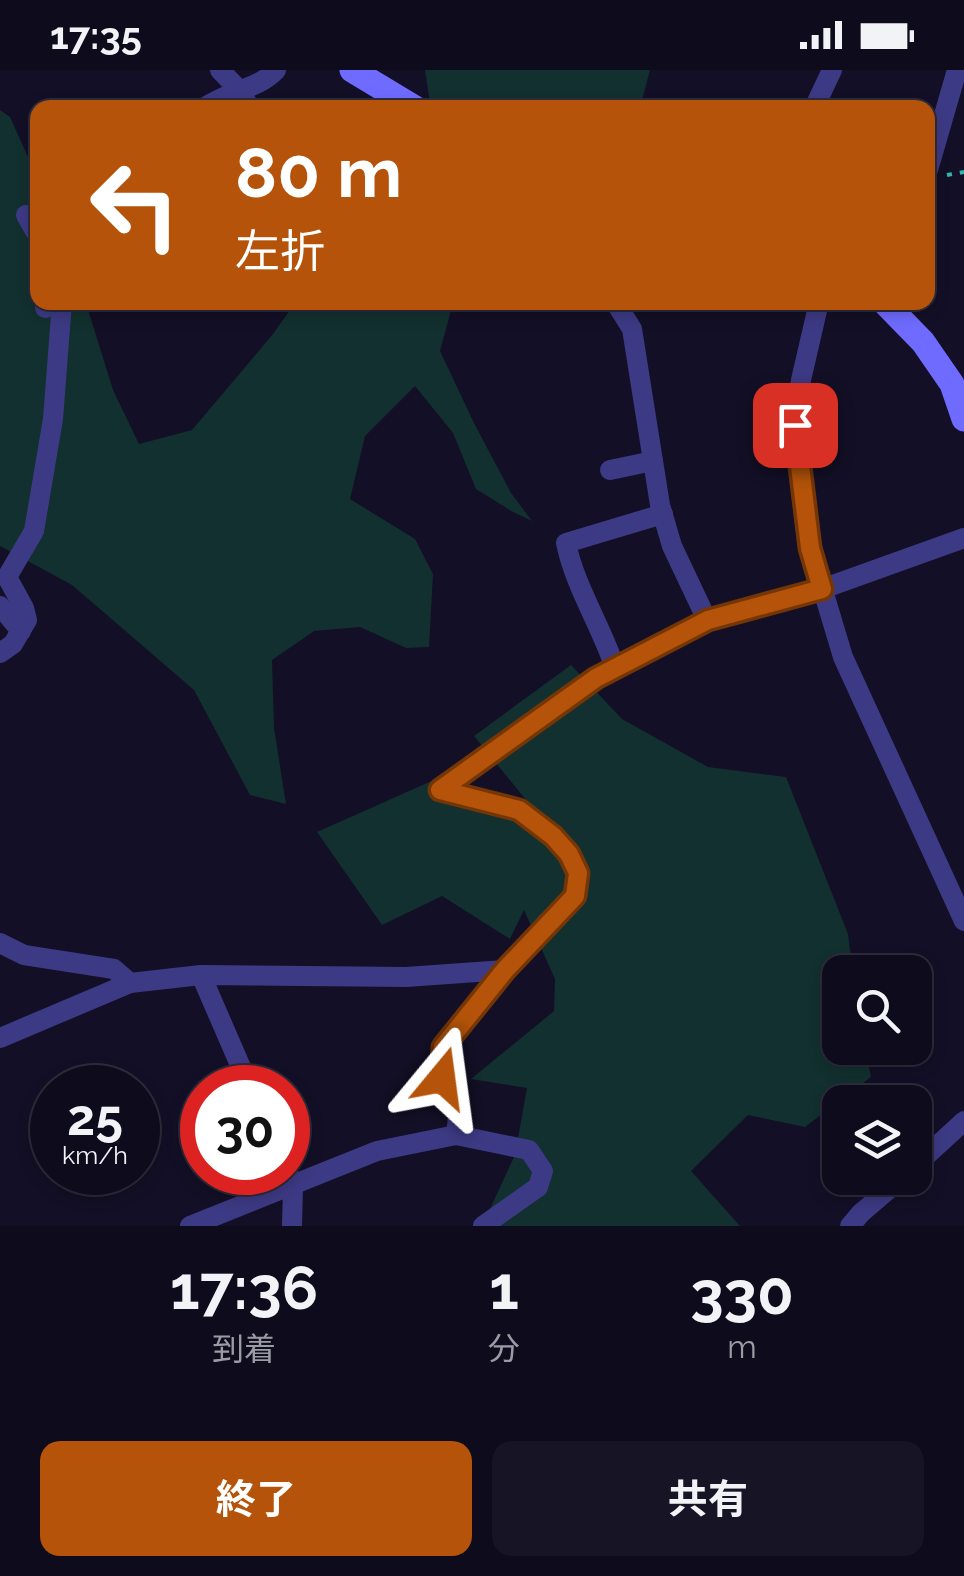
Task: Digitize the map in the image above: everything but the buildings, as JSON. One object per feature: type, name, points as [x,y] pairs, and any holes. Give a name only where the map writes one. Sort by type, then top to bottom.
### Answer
[{"type":"street","points":[[220,70],[245,99]]},
{"type":"street","points":[[245,99],[276,70]]},
{"type":"street","points":[[352,70],[402,100]]},
{"type":"street","points":[[818,100],[832,70]]},
{"type":"street","points":[[935,146],[957,70]]},
{"type":"street","points":[[219,100],[236,91],[245,99]]},
{"type":"street","points":[[26,215],[30,222]]},
{"type":"street","points":[[0,653],[13,644],[26,620],[24,608],[7,577],[34,532],[53,419],[51,310]]},
{"type":"street","points":[[620,310],[632,330],[662,514],[672,546],[708,620]]},
{"type":"street","points":[[816,310],[793,377],[810,548],[844,658],[964,920]]},
{"type":"street","points":[[892,310],[922,342],[952,384],[964,418]]},
{"type":"street","points":[[610,470],[653,461]]},
{"type":"street","points":[[616,668],[572,570],[566,543],[662,514]]},
{"type":"street","points":[[456,1135],[459,1106],[442,1078],[443,1047],[505,970],[575,896],[578,873],[569,854],[553,836],[519,810],[440,790],[584,686],[708,620],[822,589],[964,538]]},
{"type":"street","points":[[0,606],[21,632]]},
{"type":"street","points":[[0,943],[24,955],[114,969],[130,983]]},
{"type":"street","points":[[0,1038],[130,983],[201,976],[406,977],[505,970]]},
{"type":"street","points":[[201,976],[240,1065]]},
{"type":"street","points":[[932,1151],[964,1122]]},
{"type":"street","points":[[310,1173],[377,1151],[456,1135],[529,1150],[543,1171],[538,1187],[482,1226]]},
{"type":"street","points":[[190,1226],[256,1195]]},
{"type":"street","points":[[291,1195],[292,1226]]},
{"type":"street","points":[[850,1226],[882,1195]]},
{"type":"green space","points":[[425,70],[650,70],[642,100],[430,100]]},
{"type":"green space","points":[[0,110],[10,117],[30,161],[30,310],[88,310],[113,390],[139,444],[192,430],[290,310],[451,310],[440,351],[511,493],[532,521],[476,489],[453,433],[415,386],[365,436],[350,499],[415,539],[433,574],[429,647],[406,648],[360,627],[314,631],[272,660],[274,728],[286,804],[250,795],[194,690],[72,585],[0,546]]},
{"type":"green space","points":[[571,665],[622,719],[708,767],[786,777],[848,934],[851,955],[822,955],[822,1065],[869,1065],[871,1077],[860,1085],[822,1085],[822,1114],[805,1127],[748,1115],[691,1171],[740,1226],[482,1226],[515,1155],[527,1088],[471,1079],[554,1011],[555,979],[524,910],[510,939],[442,896],[382,925],[317,832],[436,779],[548,827],[474,736]]},
{"type":"route","points":[[442,1078],[443,1047],[505,970],[575,896],[578,873],[569,854],[553,836],[519,810],[440,790],[596,678],[708,620],[822,589],[810,548],[795,425]]}]
